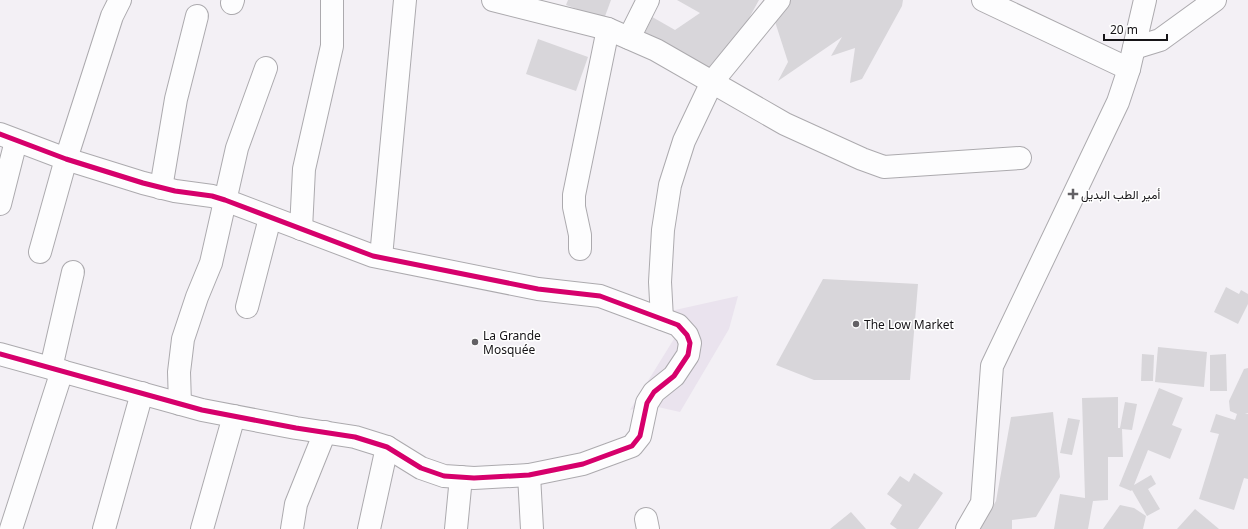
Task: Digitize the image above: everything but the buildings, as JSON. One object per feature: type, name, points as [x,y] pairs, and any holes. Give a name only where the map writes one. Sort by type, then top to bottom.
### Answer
[{"type":"street","points":[[40,252],[66,159],[112,16],[120,0]]},
{"type":"street","points":[[301,229],[304,169],[332,46],[332,0]]},
{"type":"street","points":[[381,258],[405,0]]},
{"type":"street","points":[[493,0],[541,5],[608,29],[656,50],[785,124],[884,167],[1020,158]]},
{"type":"street","points":[[629,38],[648,0]]},
{"type":"street","points":[[662,319],[660,282],[663,230],[670,185],[684,140],[712,82],[779,0]]},
{"type":"street","points":[[983,0],[1129,69]]},
{"type":"street","points":[[967,529],[982,503],[992,366],[1118,102],[1129,69],[1145,0]]},
{"type":"street","points":[[1134,48],[1160,40],[1215,0]]},
{"type":"street","points":[[161,188],[176,99],[197,16]]},
{"type":"street","points":[[580,249],[580,235],[574,207],[574,194],[608,29]]},
{"type":"street","points":[[180,404],[179,372],[183,339],[211,262],[237,148],[266,68]]},
{"type":"street","points":[[0,204],[8,138],[66,159],[143,183],[175,191],[212,196],[225,200],[373,256],[538,289],[600,296],[678,325],[690,343],[688,355],[674,376],[654,392],[647,403],[640,436],[632,446],[583,464],[529,475],[461,477],[444,476],[421,468],[387,447],[355,437],[234,416],[180,404],[0,354]]},
{"type":"street","points":[[247,307],[270,218]]},
{"type":"street","points":[[11,529],[56,370],[73,272]]},
{"type":"street","points":[[104,529],[142,393]]},
{"type":"street","points":[[202,529],[234,416]]},
{"type":"street","points":[[292,529],[296,504],[325,432]]},
{"type":"street","points":[[369,529],[387,447]]},
{"type":"street","points":[[529,475],[532,529]]},
{"type":"street","points":[[456,529],[461,477]]},
{"type":"shaded area","points":[[738,296],[729,329],[680,412],[649,405],[630,410],[677,334],[666,312]]},
{"type":"cycle path","points":[[0,134],[66,159],[143,183],[175,191],[212,196],[225,200],[373,256],[538,289],[600,296],[678,325],[687,335],[690,343],[688,355],[674,376],[654,392],[647,403],[640,436],[632,446],[583,464],[529,475],[474,478],[444,476],[421,468],[387,447],[355,437],[296,428],[202,410],[0,354]]},
{"type":"place","name":"أمير الطب البديل","points":[[1073,194]]},
{"type":"place","name":"The Low Market","points":[[856,324]]},
{"type":"place","name":"La Grande Mosquée","points":[[475,342]]}]
